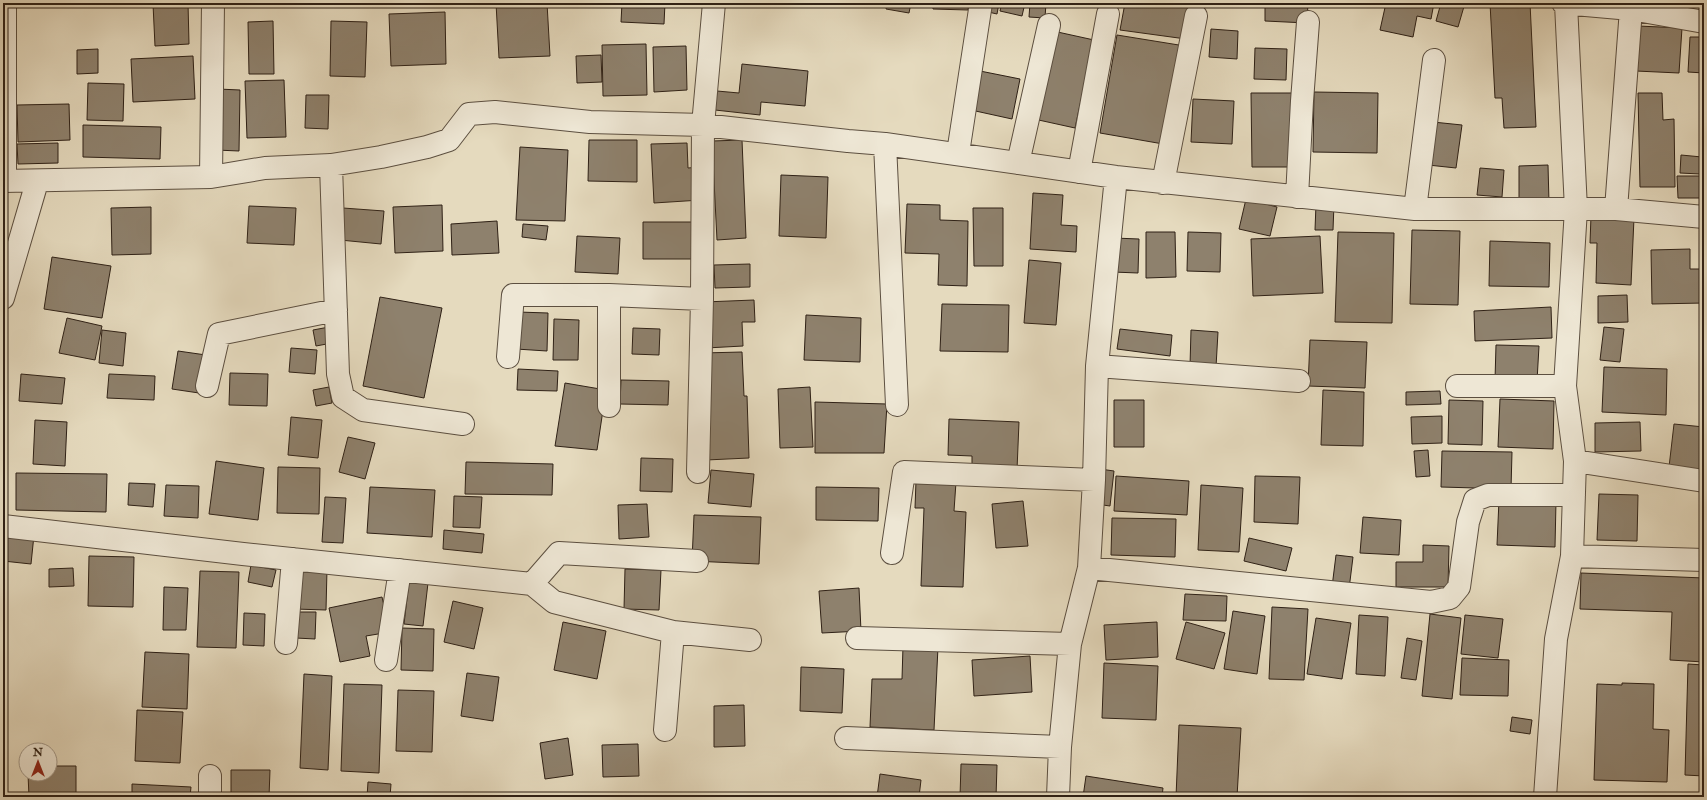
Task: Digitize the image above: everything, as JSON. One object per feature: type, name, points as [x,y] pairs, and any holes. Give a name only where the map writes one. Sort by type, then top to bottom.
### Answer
[{"type":"street","points":[[5,3],[4,181],[36,182],[211,177],[265,168],[331,165],[380,157],[427,147],[449,140],[469,114],[495,112],[590,122],[703,125],[885,144],[958,153],[1079,172],[1163,183],[1415,210],[1576,210],[1616,208],[1704,217]]},
{"type":"street","points":[[211,177],[213,3]]},
{"type":"street","points":[[698,472],[702,299],[703,125],[714,3]]},
{"type":"street","points":[[958,153],[981,3]]},
{"type":"street","points":[[1545,797],[1556,639],[1572,556],[1575,462],[1565,386],[1576,210],[1565,4],[1631,9],[1704,22]]},
{"type":"street","points":[[1616,208],[1631,9]]},
{"type":"street","points":[[1079,172],[1108,14]]},
{"type":"street","points":[[1163,183],[1196,16]]},
{"type":"street","points":[[1297,197],[1308,22]]},
{"type":"street","points":[[1018,162],[1049,25]]},
{"type":"street","points":[[1415,210],[1434,60]]},
{"type":"street","points":[[885,144],[897,405]]},
{"type":"street","points":[[331,165],[338,374],[343,397],[363,410],[463,424]]},
{"type":"street","points":[[1058,797],[1060,747],[1070,644],[1089,568],[1094,480],[1097,366],[1116,177]]},
{"type":"street","points":[[3,298],[36,182]]},
{"type":"street","points":[[508,357],[512,295],[609,295],[702,299]]},
{"type":"street","points":[[609,295],[609,406]]},
{"type":"street","points":[[207,386],[218,334],[336,310]]},
{"type":"street","points":[[1097,366],[1299,380]]},
{"type":"street","points":[[1457,386],[1565,386]]},
{"type":"street","points":[[1575,462],[1704,481]]},
{"type":"street","points":[[892,553],[904,472],[1094,480]]},
{"type":"street","points":[[1089,568],[1431,602],[1450,598],[1459,586],[1468,522],[1476,500],[1488,496],[1574,495]]},
{"type":"street","points":[[3,526],[532,584],[554,602],[673,632],[750,640]]},
{"type":"street","points":[[532,584],[559,552],[697,561]]},
{"type":"street","points":[[1572,556],[1704,560]]},
{"type":"street","points":[[286,643],[293,559]]},
{"type":"street","points":[[386,660],[400,570]]},
{"type":"street","points":[[664,730],[673,632]]},
{"type":"street","points":[[857,638],[1070,644]]},
{"type":"street","points":[[846,738],[1060,747]]},
{"type":"building","points":[[188,3],[189,44],[155,46],[153,4]]},
{"type":"building","points":[[227,3],[279,3],[228,5]]},
{"type":"building","points":[[367,3],[407,3],[407,7],[367,5]]},
{"type":"building","points":[[496,3],[547,3],[550,56],[499,58]]},
{"type":"building","points":[[622,3],[665,3],[664,24],[621,22]]},
{"type":"building","points":[[887,3],[911,3],[909,13],[886,9]]},
{"type":"building","points":[[933,3],[969,3],[968,10],[933,9]]},
{"type":"building","points":[[986,3],[999,3],[997,14],[984,11]]},
{"type":"building","points":[[1002,3],[1025,3],[1022,16],[1000,11]]},
{"type":"building","points":[[1030,3],[1046,3],[1045,18],[1029,17]]},
{"type":"building","points":[[1125,3],[1191,3],[1186,39],[1120,30]]},
{"type":"building","points":[[1265,3],[1308,3],[1307,23],[1265,21]]},
{"type":"building","points":[[1336,3],[1379,3],[1379,5]]},
{"type":"building","points":[[1386,3],[1434,3],[1431,19],[1417,16],[1413,37],[1380,30]]},
{"type":"building","points":[[1441,3],[1465,3],[1458,27],[1436,21]]},
{"type":"building","points":[[1490,3],[1530,3],[1536,127],[1504,128],[1502,98],[1495,98]]},
{"type":"building","points":[[445,12],[446,64],[391,66],[389,14]]},
{"type":"building","points":[[273,21],[274,74],[249,74],[248,22]]},
{"type":"building","points":[[331,21],[367,22],[365,77],[330,76]]},
{"type":"building","points":[[1638,26],[1682,28],[1679,73],[1636,71]]},
{"type":"building","points":[[1211,29],[1238,31],[1237,59],[1209,57]]},
{"type":"building","points":[[1053,31],[1094,40],[1075,128],[1034,119]]},
{"type":"building","points":[[1117,35],[1185,46],[1169,145],[1100,133]]},
{"type":"building","points":[[1690,37],[1704,37],[1704,73],[1688,72]]},
{"type":"building","points":[[646,44],[647,95],[603,96],[602,45]]},
{"type":"building","points":[[686,46],[687,90],[654,92],[653,47]]},
{"type":"building","points":[[1255,48],[1287,49],[1286,80],[1254,79]]},
{"type":"building","points":[[98,49],[98,73],[77,74],[77,50]]},
{"type":"building","points":[[601,55],[602,82],[577,83],[576,56]]},
{"type":"building","points":[[193,56],[195,99],[133,102],[131,59]]},
{"type":"building","points":[[742,64],[808,71],[805,106],[761,102],[760,115],[715,110],[717,91],[739,93]]},
{"type":"building","points":[[980,71],[1020,79],[1012,119],[971,110]]},
{"type":"building","points":[[284,80],[286,137],[247,138],[245,81]]},
{"type":"building","points":[[88,83],[124,84],[123,121],[87,120]]},
{"type":"building","points":[[218,89],[240,90],[239,151],[216,150]]},
{"type":"building","points":[[1314,92],[1378,93],[1377,153],[1313,152]]},
{"type":"building","points":[[1251,93],[1292,93],[1293,167],[1252,167]]},
{"type":"building","points":[[1638,93],[1662,93],[1663,120],[1674,119],[1675,187],[1640,187]]},
{"type":"building","points":[[306,95],[329,95],[328,129],[305,128]]},
{"type":"building","points":[[1193,99],[1234,101],[1232,144],[1191,142]]},
{"type":"building","points":[[69,104],[70,140],[18,142],[17,105]]},
{"type":"building","points":[[1433,122],[1462,125],[1456,168],[1428,165]]},
{"type":"building","points":[[83,125],[161,127],[160,159],[83,157]]},
{"type":"building","points":[[589,140],[637,140],[637,182],[588,181]]},
{"type":"building","points":[[742,140],[746,238],[717,240],[712,141]]},
{"type":"building","points":[[58,143],[58,163],[18,164],[17,144]]},
{"type":"building","points":[[687,143],[688,168],[700,167],[701,200],[654,203],[651,144]]},
{"type":"building","points":[[520,147],[568,150],[565,221],[516,220]]},
{"type":"building","points":[[1681,155],[1702,157],[1700,174],[1680,173]]},
{"type":"building","points":[[1548,165],[1549,203],[1519,204],[1519,166]]},
{"type":"building","points":[[1480,168],[1504,170],[1502,197],[1477,195]]},
{"type":"building","points":[[781,175],[828,177],[826,238],[779,236]]},
{"type":"building","points":[[1677,176],[1704,176],[1704,198],[1678,198]]},
{"type":"building","points":[[1033,193],[1063,195],[1061,225],[1077,226],[1076,252],[1030,249]]},
{"type":"building","points":[[1246,199],[1277,207],[1270,236],[1239,229]]},
{"type":"building","points":[[907,204],[940,205],[940,220],[968,221],[967,286],[938,285],[939,254],[905,253]]},
{"type":"building","points":[[1316,204],[1334,204],[1333,230],[1315,230]]},
{"type":"building","points":[[442,205],[443,251],[395,253],[393,207]]},
{"type":"building","points":[[249,206],[296,208],[294,245],[247,243]]},
{"type":"building","points":[[151,207],[151,254],[112,255],[111,208]]},
{"type":"building","points":[[343,208],[384,211],[381,244],[340,240]]},
{"type":"building","points":[[973,208],[1003,208],[1003,266],[974,266]]},
{"type":"building","points":[[1591,216],[1634,218],[1631,285],[1596,283],[1597,243],[1590,243]]},
{"type":"building","points":[[497,221],[499,253],[452,255],[451,224]]},
{"type":"building","points":[[643,222],[700,222],[700,259],[643,259]]},
{"type":"building","points":[[523,224],[548,226],[546,240],[522,237]]},
{"type":"building","points":[[1412,230],[1460,231],[1458,305],[1410,304]]},
{"type":"building","points":[[1146,232],[1175,232],[1176,277],[1146,278]]},
{"type":"building","points":[[1188,232],[1221,233],[1220,272],[1187,271]]},
{"type":"building","points":[[1338,232],[1394,233],[1392,323],[1335,322]]},
{"type":"building","points":[[577,236],[620,238],[618,274],[575,272]]},
{"type":"building","points":[[1320,236],[1323,293],[1253,296],[1251,239]]},
{"type":"building","points":[[1114,238],[1139,239],[1138,273],[1113,272]]},
{"type":"building","points":[[1490,241],[1550,243],[1549,287],[1489,286]]},
{"type":"building","points":[[1690,249],[1690,269],[1704,269],[1704,303],[1652,304],[1651,250]]},
{"type":"building","points":[[52,257],[111,266],[102,318],[44,309]]},
{"type":"building","points":[[1029,260],[1061,263],[1056,325],[1024,323]]},
{"type":"building","points":[[750,264],[750,287],[715,288],[714,265]]},
{"type":"building","points":[[1627,295],[1628,322],[1598,323],[1598,296]]},
{"type":"building","points":[[380,297],[442,308],[424,398],[363,386]]},
{"type":"building","points":[[754,300],[755,322],[742,322],[743,346],[706,348],[704,302]]},
{"type":"building","points":[[942,304],[1009,305],[1008,352],[940,351]]},
{"type":"building","points":[[1551,307],[1552,338],[1475,341],[1474,311]]},
{"type":"building","points":[[518,312],[548,313],[547,351],[516,349]]},
{"type":"building","points":[[806,315],[861,318],[860,362],[804,360]]},
{"type":"building","points":[[67,318],[102,326],[95,360],[59,353]]},
{"type":"building","points":[[554,319],[579,320],[578,360],[553,360]]},
{"type":"building","points":[[329,327],[332,343],[316,346],[313,330]]},
{"type":"building","points":[[1604,327],[1624,329],[1620,362],[1600,360]]},
{"type":"building","points":[[633,328],[660,329],[659,355],[632,354]]},
{"type":"building","points":[[1120,329],[1172,335],[1170,356],[1117,349]]},
{"type":"building","points":[[102,330],[126,333],[123,366],[99,363]]},
{"type":"building","points":[[1191,330],[1218,332],[1216,367],[1190,366]]},
{"type":"building","points":[[1310,340],[1367,342],[1365,388],[1308,386]]},
{"type":"building","points":[[1496,345],[1539,346],[1537,381],[1495,380]]},
{"type":"building","points":[[291,348],[317,350],[315,374],[289,372]]},
{"type":"building","points":[[178,351],[206,355],[199,393],[172,389]]},
{"type":"building","points":[[742,352],[744,396],[747,396],[749,458],[706,460],[702,353]]},
{"type":"building","points":[[1604,367],[1667,369],[1666,415],[1602,412]]},
{"type":"building","points":[[518,369],[558,371],[557,391],[517,390]]},
{"type":"building","points":[[230,373],[268,374],[267,406],[229,405]]},
{"type":"building","points":[[21,374],[65,378],[62,404],[19,401]]},
{"type":"building","points":[[109,374],[155,376],[154,400],[107,398]]},
{"type":"building","points":[[621,380],[669,381],[668,405],[620,404]]},
{"type":"building","points":[[565,383],[606,390],[597,450],[555,446]]},
{"type":"building","points":[[329,387],[332,403],[316,406],[313,390]]},
{"type":"building","points":[[810,387],[813,447],[780,448],[778,389]]},
{"type":"building","points":[[1323,390],[1364,392],[1363,446],[1321,445]]},
{"type":"building","points":[[1440,391],[1441,404],[1406,405],[1406,392]]},
{"type":"building","points":[[1500,399],[1554,401],[1553,449],[1498,447]]},
{"type":"building","points":[[1114,400],[1144,400],[1144,447],[1114,447]]},
{"type":"building","points":[[1449,400],[1483,401],[1482,445],[1448,444]]},
{"type":"building","points":[[815,402],[887,404],[884,453],[815,453]]},
{"type":"building","points":[[1442,416],[1442,443],[1412,444],[1411,417]]},
{"type":"building","points":[[291,417],[322,420],[318,458],[288,455]]},
{"type":"building","points":[[949,419],[1019,422],[1017,470],[972,468],[972,456],[948,455]]},
{"type":"building","points":[[35,420],[67,422],[65,466],[33,464]]},
{"type":"building","points":[[1640,422],[1641,451],[1595,452],[1595,423]]},
{"type":"building","points":[[1674,424],[1704,427],[1703,471],[1669,467]]},
{"type":"building","points":[[348,437],[375,443],[365,479],[339,472]]},
{"type":"building","points":[[1428,450],[1430,476],[1416,477],[1414,451]]},
{"type":"building","points":[[1442,451],[1512,452],[1511,489],[1441,487]]},
{"type":"building","points":[[641,458],[673,459],[672,492],[640,491]]},
{"type":"building","points":[[216,461],[264,468],[258,520],[209,514]]},
{"type":"building","points":[[466,462],[553,464],[552,495],[465,494]]},
{"type":"building","points":[[278,467],[320,468],[319,514],[277,513]]},
{"type":"building","points":[[1100,469],[1114,471],[1110,506],[1096,504]]},
{"type":"building","points":[[711,470],[754,474],[751,507],[708,503]]},
{"type":"building","points":[[16,473],[107,474],[106,512],[16,510]]},
{"type":"building","points":[[1116,476],[1189,481],[1187,515],[1114,511]]},
{"type":"building","points":[[1255,476],[1300,477],[1298,524],[1254,522]]},
{"type":"building","points":[[916,481],[956,482],[954,511],[966,512],[963,587],[921,586],[924,508],[915,508]]},
{"type":"building","points":[[129,483],[155,484],[153,507],[128,505]]},
{"type":"building","points":[[166,485],[199,486],[198,518],[164,516]]},
{"type":"building","points":[[1201,485],[1243,488],[1239,552],[1198,550]]},
{"type":"building","points":[[370,487],[435,490],[432,537],[367,533]]},
{"type":"building","points":[[816,487],[879,488],[878,521],[816,520]]},
{"type":"building","points":[[1599,494],[1638,495],[1637,541],[1597,540]]},
{"type":"building","points":[[454,496],[482,497],[480,528],[453,527]]},
{"type":"building","points":[[325,497],[346,498],[343,543],[322,542]]},
{"type":"building","points":[[1499,500],[1556,502],[1555,547],[1497,545]]},
{"type":"building","points":[[1023,501],[1028,546],[996,548],[992,504]]},
{"type":"building","points":[[647,504],[649,537],[619,539],[618,505]]},
{"type":"building","points":[[694,515],[761,517],[759,564],[692,561]]},
{"type":"building","points":[[1363,517],[1401,520],[1399,555],[1360,553]]},
{"type":"building","points":[[1112,518],[1176,519],[1175,557],[1111,555]]},
{"type":"building","points":[[444,530],[484,534],[482,553],[443,549]]},
{"type":"building","points":[[3,531],[34,535],[31,564],[3,561]]},
{"type":"building","points":[[1249,538],[1292,548],[1286,571],[1244,561]]},
{"type":"building","points":[[1423,545],[1449,546],[1448,587],[1396,587],[1396,562],[1423,562]]},
{"type":"building","points":[[1336,555],[1353,557],[1349,589],[1332,587]]},
{"type":"building","points":[[89,556],[134,557],[133,607],[88,606]]},
{"type":"building","points":[[251,565],[276,570],[272,587],[248,582]]},
{"type":"building","points":[[297,567],[327,569],[326,610],[295,609]]},
{"type":"building","points":[[73,568],[74,586],[49,587],[49,569]]},
{"type":"building","points":[[625,569],[661,570],[659,610],[624,609]]},
{"type":"building","points":[[200,571],[239,572],[236,648],[197,647]]},
{"type":"building","points":[[1581,573],[1704,578],[1704,662],[1670,660],[1672,612],[1580,609]]},
{"type":"building","points":[[409,581],[428,583],[423,626],[404,624]]},
{"type":"building","points":[[164,587],[188,588],[186,630],[163,630]]},
{"type":"building","points":[[859,588],[861,631],[822,633],[819,591]]},
{"type":"building","points":[[1185,594],[1227,596],[1226,621],[1183,620]]},
{"type":"building","points":[[382,597],[390,632],[366,636],[370,656],[340,662],[329,608]]},
{"type":"building","points":[[453,601],[483,608],[474,649],[444,642]]},
{"type":"building","points":[[1272,607],[1308,609],[1304,680],[1269,679]]},
{"type":"building","points":[[1233,611],[1265,616],[1257,674],[1224,669]]},
{"type":"building","points":[[297,612],[316,612],[315,639],[296,638]]},
{"type":"building","points":[[244,613],[265,614],[264,646],[243,645]]},
{"type":"building","points":[[1430,614],[1461,618],[1452,699],[1422,696]]},
{"type":"building","points":[[1359,615],[1388,617],[1385,676],[1356,674]]},
{"type":"building","points":[[1465,615],[1503,619],[1498,658],[1461,654]]},
{"type":"building","points":[[1316,618],[1351,623],[1342,679],[1307,674]]},
{"type":"building","points":[[563,622],[606,631],[597,679],[554,670]]},
{"type":"building","points":[[1157,622],[1158,657],[1106,660],[1104,625]]},
{"type":"building","points":[[1186,622],[1225,633],[1214,669],[1176,659]]},
{"type":"building","points":[[402,628],[434,629],[433,671],[401,670]]},
{"type":"building","points":[[1407,638],[1422,641],[1416,680],[1401,678]]},
{"type":"building","points":[[903,646],[938,647],[934,730],[870,727],[872,679],[902,679]]},
{"type":"building","points":[[145,652],[189,654],[187,709],[142,707]]},
{"type":"building","points":[[1030,656],[1032,692],[974,696],[972,660]]},
{"type":"building","points":[[1462,658],[1509,660],[1508,696],[1460,695]]},
{"type":"building","points":[[1104,663],[1158,666],[1156,720],[1102,718]]},
{"type":"building","points":[[1688,664],[1704,665],[1704,776],[1685,775]]},
{"type":"building","points":[[801,667],[844,669],[842,713],[800,711]]},
{"type":"building","points":[[467,673],[499,677],[493,721],[461,716]]},
{"type":"building","points":[[304,674],[332,676],[328,770],[300,768]]},
{"type":"building","points":[[1622,683],[1654,684],[1653,729],[1669,730],[1667,782],[1594,780],[1597,684],[1622,685]]},
{"type":"building","points":[[344,684],[382,685],[379,773],[341,771]]},
{"type":"building","points":[[398,690],[434,691],[432,752],[396,751]]},
{"type":"building","points":[[744,705],[745,746],[714,747],[714,706]]},
{"type":"building","points":[[137,710],[183,712],[180,763],[135,761]]},
{"type":"building","points":[[1512,717],[1532,720],[1530,734],[1510,731]]},
{"type":"building","points":[[1179,725],[1241,728],[1237,797],[1176,797]]},
{"type":"building","points":[[568,738],[573,775],[545,779],[540,743]]},
{"type":"building","points":[[638,744],[639,776],[603,777],[602,745]]},
{"type":"building","points":[[961,764],[997,765],[996,797],[960,797]]},
{"type":"building","points":[[58,766],[76,766],[76,797],[29,797],[28,782],[58,782]]},
{"type":"building","points":[[231,770],[270,770],[269,797],[231,797]]},
{"type":"building","points":[[880,774],[921,780],[919,797],[877,797]]},
{"type":"building","points":[[1086,776],[1163,788],[1162,797],[1083,797]]},
{"type":"building","points":[[368,782],[391,784],[390,797],[367,797]]},
{"type":"building","points":[[132,784],[191,787],[190,797],[132,797]]}]
